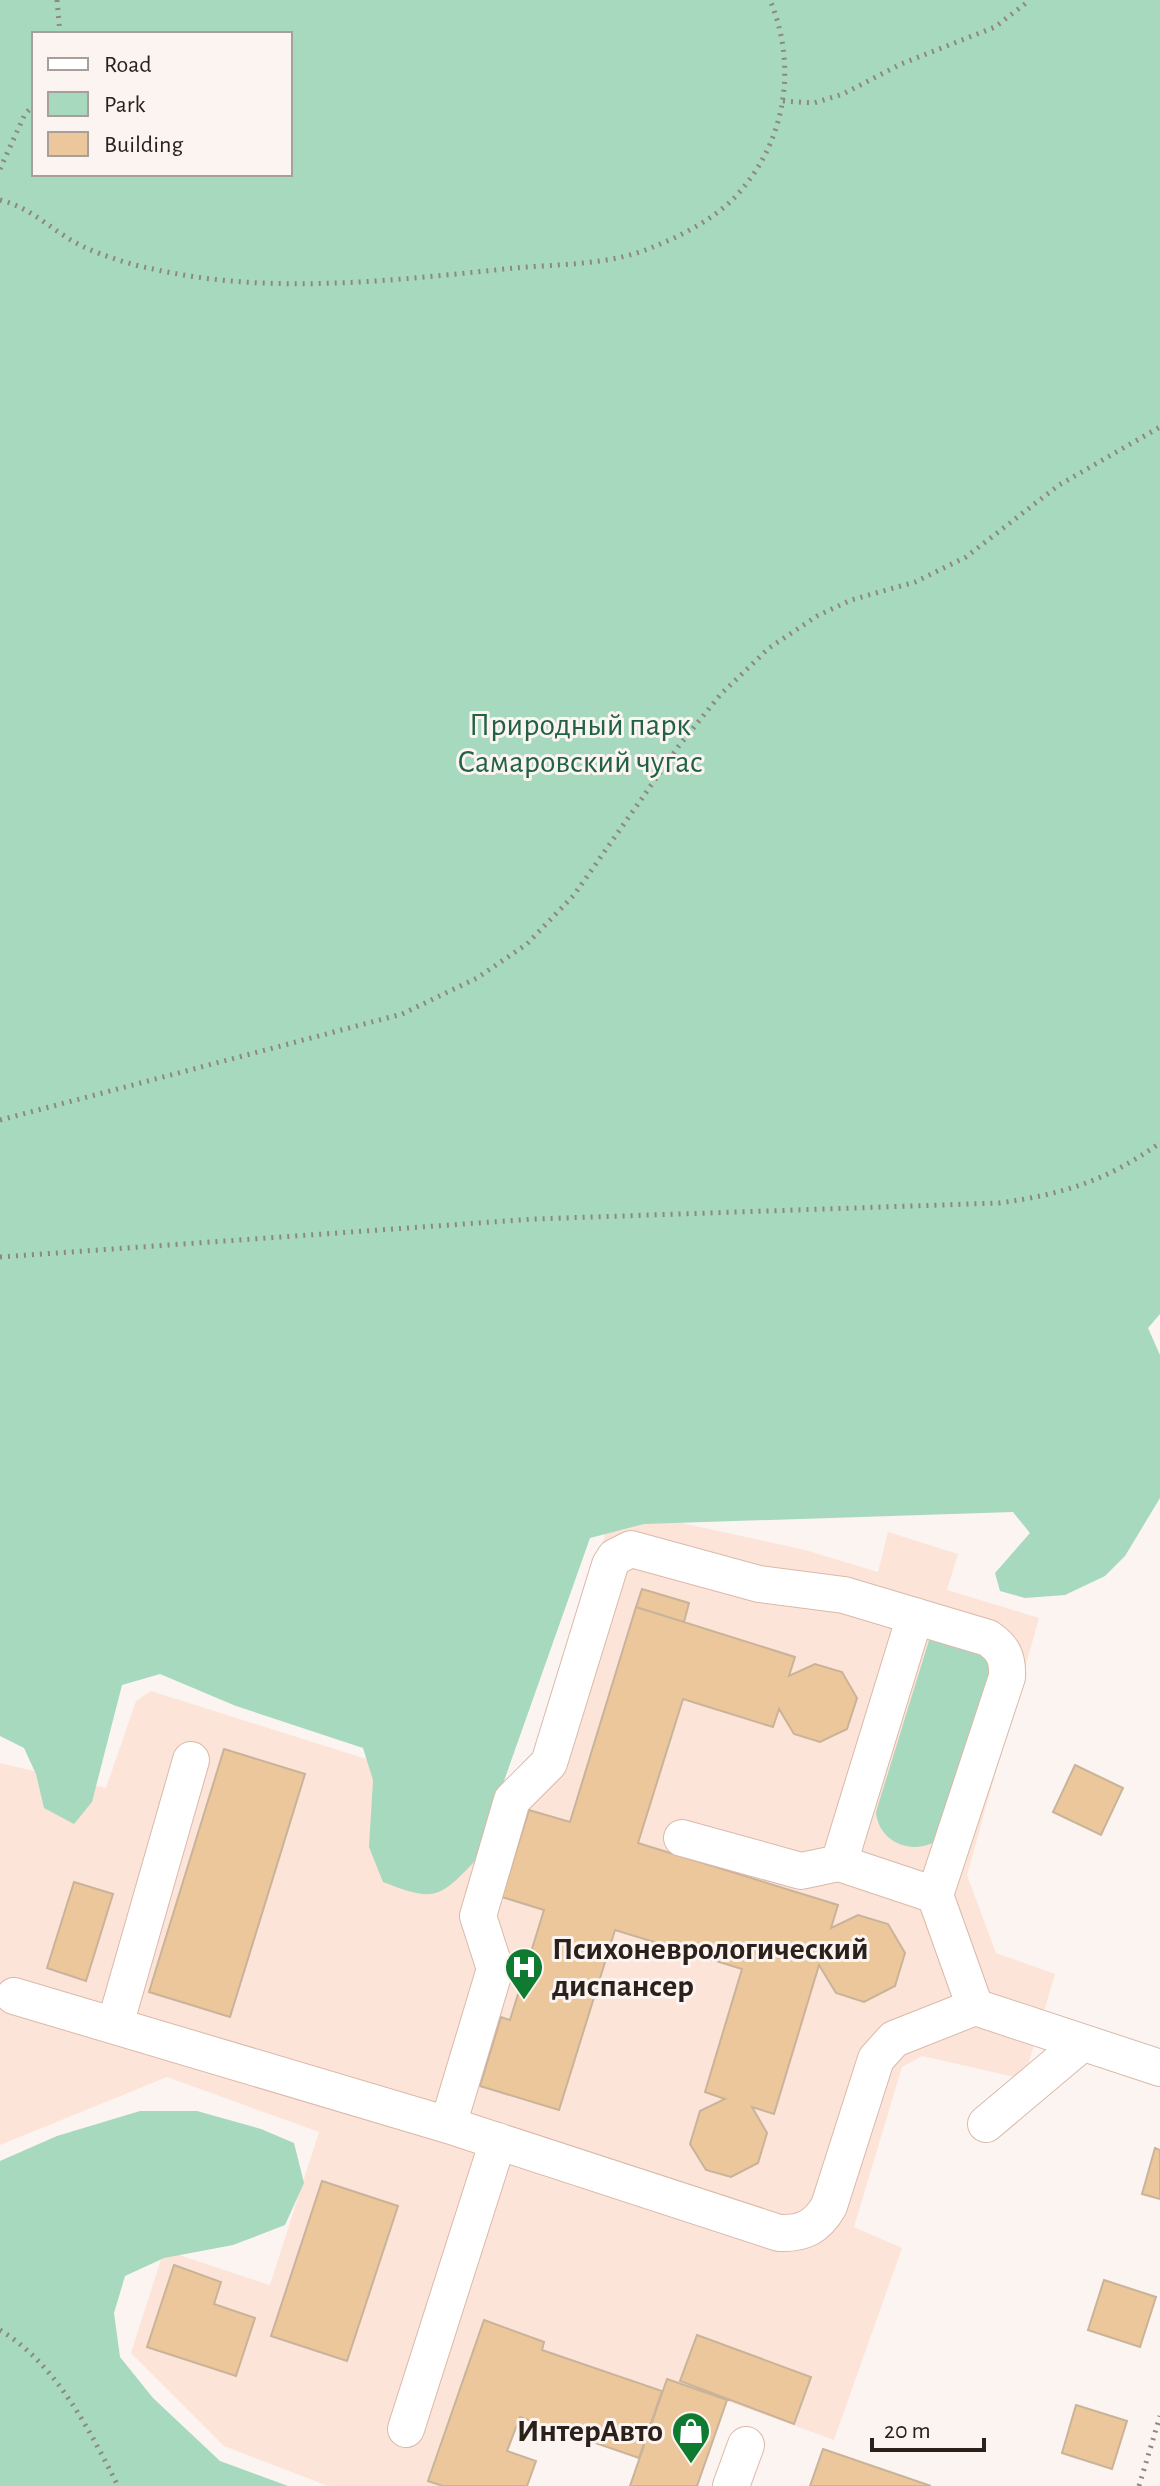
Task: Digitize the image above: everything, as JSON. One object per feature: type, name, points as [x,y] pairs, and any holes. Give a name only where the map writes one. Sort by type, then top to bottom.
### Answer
[{"type":"lane","points":[[448,2125],[495,1969],[478,1916],[512,1800],[549,1763],[615,1557],[631,1549],[759,1584],[844,1595],[988,1638],[998,1645],[1008,1664],[1007,1677],[935,1895],[975,2007]]},
{"type":"lane","points":[[839,1863],[915,1616]]},
{"type":"lane","points":[[115,2025],[191,1760]]},
{"type":"lane","points":[[682,1838],[801,1871],[839,1863],[935,1895]]},
{"type":"lane","points":[[14,1996],[448,2125],[779,2233],[797,2234],[822,2219],[829,2206],[876,2059],[894,2039],[975,2007],[1160,2068]]},
{"type":"lane","points":[[986,2124],[1081,2044]]},
{"type":"lane","points":[[406,2429],[498,2141]]},
{"type":"lane","points":[[731,2486],[746,2445]]},
{"type":"path","points":[[57,0],[60,32]]},
{"type":"path","points":[[0,200],[18,204],[84,247],[153,269],[269,284],[382,281],[586,262],[649,249],[687,232],[735,198],[758,165],[783,101],[787,82],[785,49],[770,0]]},
{"type":"path","points":[[783,101],[814,103],[843,94],[901,64],[995,27],[1030,0]]},
{"type":"path","points":[[0,169],[25,114],[32,107]]},
{"type":"path","points":[[0,1120],[402,1014],[477,978],[527,944],[574,895],[686,736],[720,695],[769,648],[817,616],[851,600],[915,582],[966,557],[1059,485],[1160,427]]},
{"type":"path","points":[[0,1257],[534,1219],[999,1203],[1051,1196],[1093,1183],[1160,1143]]},
{"type":"path","points":[[0,2330],[19,2342],[63,2390],[118,2486]]},
{"type":"path","points":[[1139,2486],[1160,2416]]},
{"type":"shaded area","name":"Психоневрологический диспансер","points":[[613,1508],[805,1550],[878,1572],[888,1532],[958,1554],[947,1590],[1039,1618],[967,1875],[996,1953],[1055,1974],[1024,2079],[922,2056],[902,2067],[854,2227],[902,2248],[834,2440],[667,2379],[662,2391],[542,2350],[544,2342],[484,2321],[443,2486],[328,2486],[224,2446],[131,2353],[164,2250],[270,2285],[319,2132],[167,2077],[0,2145],[0,1763],[106,1788],[136,1701],[151,1691],[395,1768],[485,1856],[542,1745]]},
{"type":"green space","name":"Природный парк Самаровский чугас","points":[[0,0],[1160,0],[1160,1314],[1148,1328],[1160,1355],[1160,1498],[1125,1556],[1105,1576],[1065,1595],[1025,1598],[1000,1591],[995,1573],[1030,1533],[1013,1512],[644,1524],[590,1538],[476,1860],[453,1883],[435,1893],[414,1892],[383,1882],[369,1847],[373,1780],[363,1748],[236,1706],[160,1674],[122,1685],[92,1802],[74,1824],[44,1808],[36,1774],[24,1748],[0,1736]]},
{"type":"green space","points":[[930,1637],[984,1652],[993,1664],[936,1841],[916,1847],[889,1838],[878,1822],[876,1812]]},
{"type":"green space","points":[[140,2111],[197,2111],[261,2129],[294,2143],[304,2183],[285,2225],[233,2245],[164,2258],[125,2276],[114,2313],[120,2357],[153,2398],[220,2461],[288,2486],[0,2486],[0,2161],[57,2136]]},
{"type":"building","points":[[642,1589],[689,1603],[684,1622],[636,1607]]},
{"type":"building","points":[[636,1607],[795,1657],[789,1676],[815,1664],[842,1672],[857,1698],[847,1729],[820,1742],[794,1734],[779,1709],[773,1727],[683,1699],[638,1843],[838,1905],[831,1928],[858,1915],[888,1924],[905,1953],[895,1986],[864,2002],[836,1993],[819,1965],[774,2114],[752,2107],[767,2133],[758,2163],[731,2177],[706,2170],[690,2144],[700,2111],[725,2099],[705,2092],[742,1969],[615,1930],[559,2110],[480,2086],[501,2017],[510,2020],[544,1910],[502,1897],[529,1810],[570,1822]]},
{"type":"building","points":[[224,1749],[305,1774],[230,2017],[149,1992]]},
{"type":"building","points":[[1075,1765],[1123,1788],[1101,1835],[1053,1812]]},
{"type":"building","points":[[74,1882],[113,1894],[86,1981],[47,1968]]},
{"type":"building","points":[[1155,2148],[1160,2150],[1160,2199],[1142,2194]]},
{"type":"building","points":[[322,2181],[398,2206],[347,2361],[271,2336]]},
{"type":"building","points":[[174,2265],[221,2282],[214,2304],[255,2318],[236,2376],[147,2347]]},
{"type":"building","points":[[1104,2280],[1156,2297],[1140,2347],[1088,2330]]},
{"type":"building","points":[[484,2320],[544,2342],[542,2350],[662,2391],[639,2458],[520,2417],[507,2451],[536,2461],[527,2486],[443,2486],[428,2481]]},
{"type":"building","points":[[697,2335],[811,2377],[794,2424],[680,2381]]},
{"type":"building","points":[[667,2379],[727,2400],[697,2486],[630,2486]]},
{"type":"building","points":[[1076,2405],[1127,2421],[1112,2469],[1062,2453]]},
{"type":"building","points":[[823,2449],[931,2486],[810,2486]]},
{"type":"place","name":"Психоневрологический диспансер","points":[[524,2001]]},
{"type":"place","name":"ИнтерАвто","points":[[691,2465]]}]
